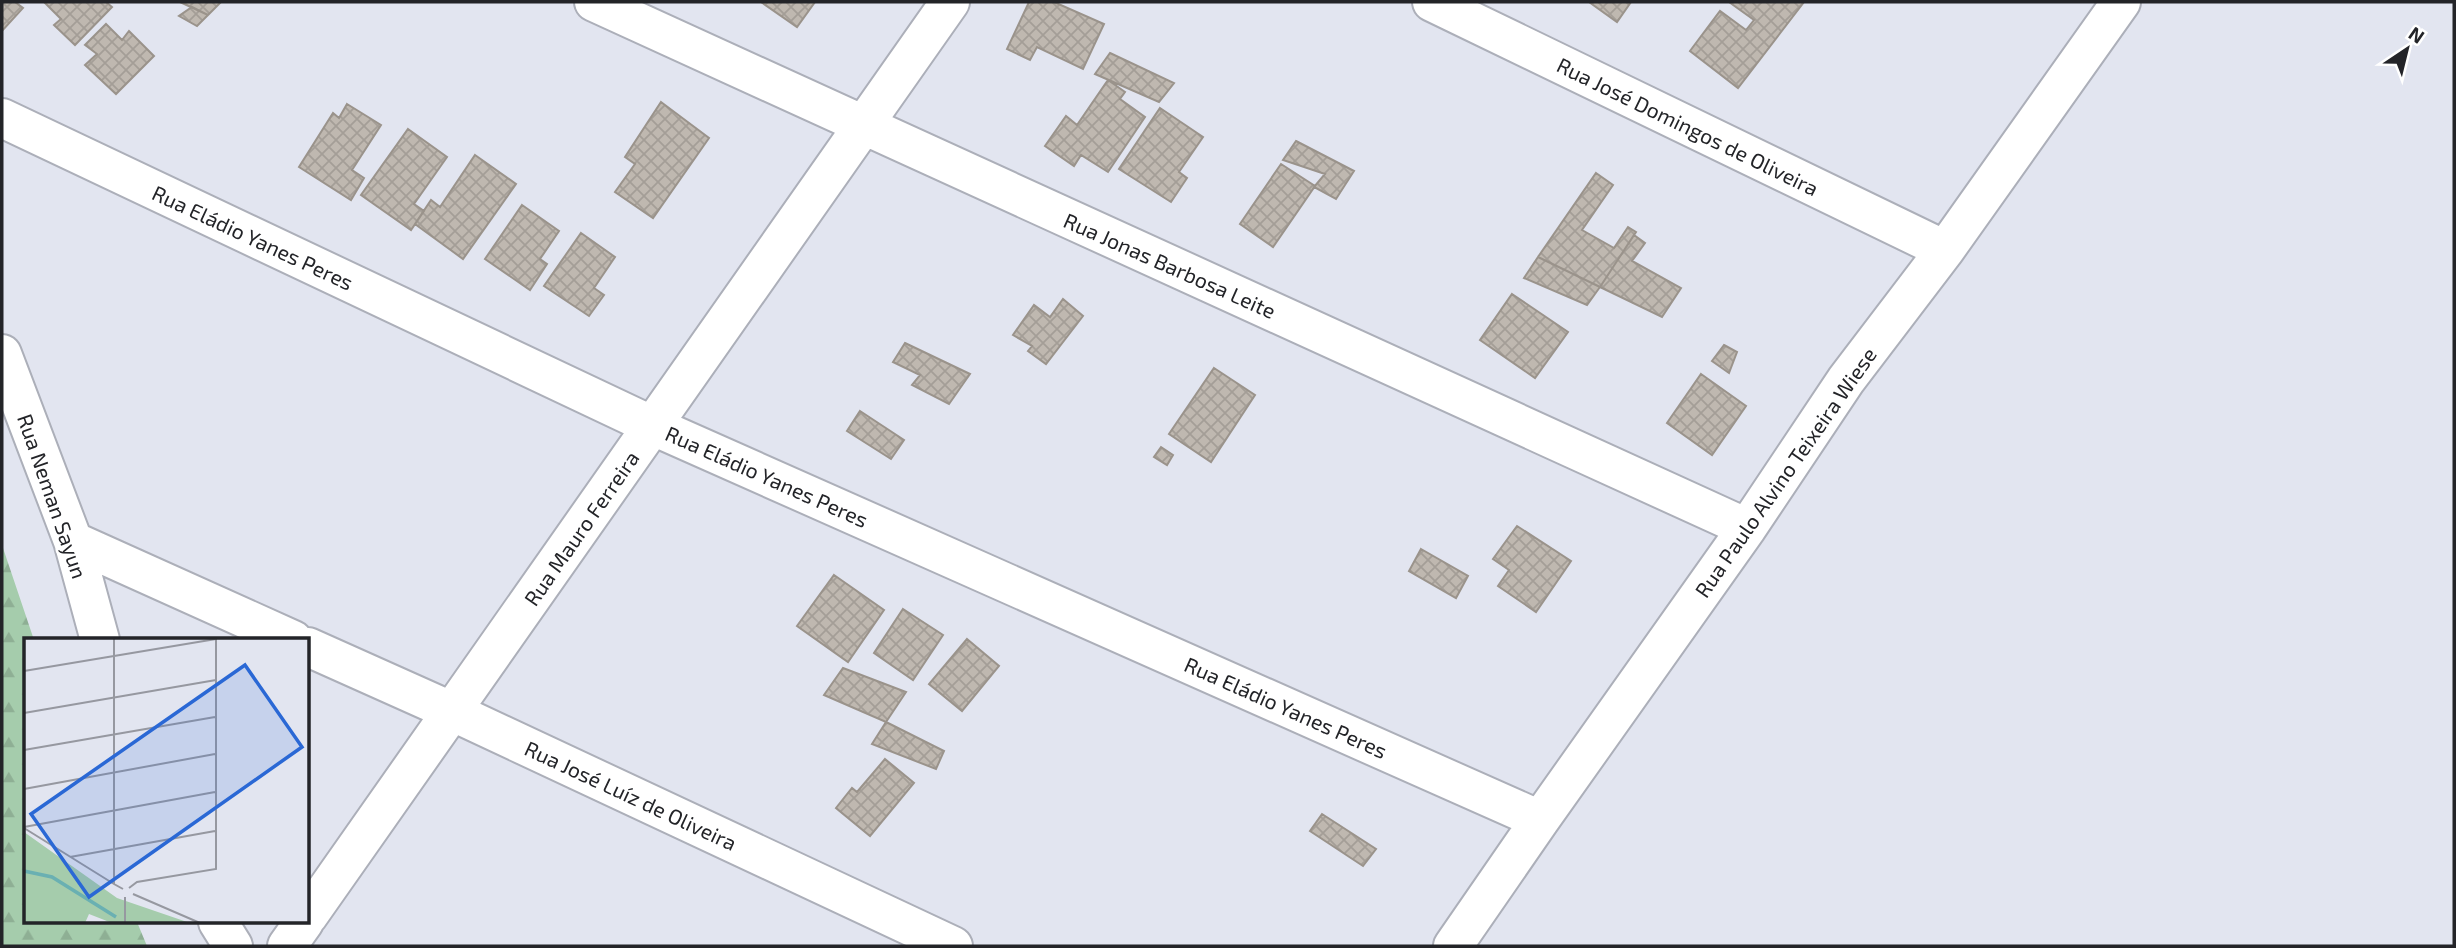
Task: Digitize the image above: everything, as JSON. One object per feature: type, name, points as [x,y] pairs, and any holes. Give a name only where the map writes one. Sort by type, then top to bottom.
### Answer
[{"type":"street","name":"Rua Jonas Barbosa Leite","points":[[594,2],[1747,528]]},
{"type":"street","name":"Rua Mauro Ferreira","points":[[310,913],[950,2]]},
{"type":"street","name":"Rua José Domingos de Oliveira","points":[[1432,2],[1945,250]]},
{"type":"street","name":"Rua Paulo Alvino Teixeira Wiese","points":[[1453,946],[1747,528],[1846,380],[1945,250],[2121,2]]},
{"type":"street","name":"Rua Eládio Yanes Peres","points":[[6,128],[653,426],[1540,820]]},
{"type":"street","name":"Rua Neman Sayun","points":[[2,354],[73,541],[99,638]]},
{"type":"street","points":[[73,541],[289,638]]},
{"type":"street","name":"Rua José Luíz de Oliveira","points":[[310,648],[953,946]]},
{"type":"street","points":[[219,923],[233,946]]},
{"type":"street","points":[[287,946],[303,923]]},
{"type":"green space","points":[[2,545],[33,638],[24,638],[24,923],[137,923],[147,946],[2,946]]},
{"type":"building","points":[[2,2],[15,2],[23,8],[2,31]]},
{"type":"building","points":[[44,2],[106,2],[112,7],[75,45],[54,25],[61,19]]},
{"type":"building","points":[[180,2],[221,2],[208,15]]},
{"type":"building","points":[[761,2],[815,2],[797,27]]},
{"type":"building","points":[[1029,2],[1054,2],[1104,24],[1083,69],[1037,47],[1030,60],[1007,49]]},
{"type":"building","points":[[1589,2],[1631,2],[1617,22]]},
{"type":"building","points":[[1729,2],[1804,2],[1738,88],[1690,51],[1720,11],[1746,30],[1754,20]]},
{"type":"building","points":[[192,7],[208,15],[197,26],[179,16]]},
{"type":"building","points":[[106,24],[122,40],[129,31],[154,56],[116,94],[85,65],[97,54],[85,45]]},
{"type":"building","points":[[1110,53],[1174,83],[1159,102],[1095,74]]},
{"type":"building","points":[[1108,80],[1125,92],[1120,99],[1145,117],[1108,172],[1081,155],[1074,166],[1045,146],[1066,116],[1077,125]]},
{"type":"building","points":[[661,102],[709,138],[653,218],[615,192],[635,164],[625,157]]},
{"type":"building","points":[[347,104],[381,125],[352,170],[364,178],[351,200],[299,167],[333,113],[339,118]]},
{"type":"building","points":[[1160,108],[1203,137],[1179,172],[1187,178],[1171,202],[1119,169]]},
{"type":"building","points":[[408,129],[447,157],[414,204],[424,211],[411,230],[361,195]]},
{"type":"building","points":[[1296,141],[1354,171],[1336,199],[1314,187],[1325,174],[1283,160]]},
{"type":"building","points":[[475,155],[516,184],[463,259],[415,224],[431,200],[440,207]]},
{"type":"building","points":[[1281,164],[1315,186],[1273,247],[1240,224]]},
{"type":"building","points":[[1596,173],[1613,185],[1582,230],[1614,248],[1628,227],[1636,232],[1600,287],[1538,257]]},
{"type":"building","points":[[522,205],[559,231],[540,259],[547,264],[530,290],[485,259]]},
{"type":"building","points":[[581,233],[615,257],[594,288],[604,295],[589,316],[544,286]]},
{"type":"building","points":[[1634,235],[1645,243],[1632,261],[1681,288],[1662,317],[1600,287]]},
{"type":"building","points":[[1538,257],[1600,287],[1587,305],[1524,278]]},
{"type":"building","points":[[1512,294],[1568,332],[1535,378],[1480,340]]},
{"type":"building","points":[[1063,299],[1083,316],[1046,364],[1028,351],[1032,346],[1013,335],[1034,305],[1050,317]]},
{"type":"building","points":[[905,343],[970,374],[949,404],[912,385],[920,375],[893,362]]},
{"type":"building","points":[[1724,345],[1737,352],[1729,373],[1712,361]]},
{"type":"building","points":[[1214,368],[1255,395],[1211,462],[1169,434]]},
{"type":"building","points":[[1701,374],[1746,406],[1712,455],[1667,423]]},
{"type":"building","points":[[860,411],[904,440],[891,459],[847,431]]},
{"type":"building","points":[[1161,447],[1173,455],[1167,465],[1154,457]]},
{"type":"building","points":[[1517,526],[1571,561],[1536,612],[1498,586],[1509,570],[1493,559]]},
{"type":"building","points":[[1421,549],[1468,576],[1456,598],[1409,571]]},
{"type":"building","points":[[834,575],[884,610],[848,662],[797,626]]},
{"type":"building","points":[[903,609],[943,635],[913,680],[874,653]]},
{"type":"building","points":[[967,639],[999,666],[962,711],[929,684]]},
{"type":"building","points":[[843,668],[906,692],[886,722],[824,695]]},
{"type":"building","points":[[886,722],[944,751],[936,769],[872,744]]},
{"type":"building","points":[[885,759],[914,783],[870,836],[836,808],[852,788],[857,792]]},
{"type":"building","points":[[1322,814],[1376,849],[1363,866],[1310,831]]}]
